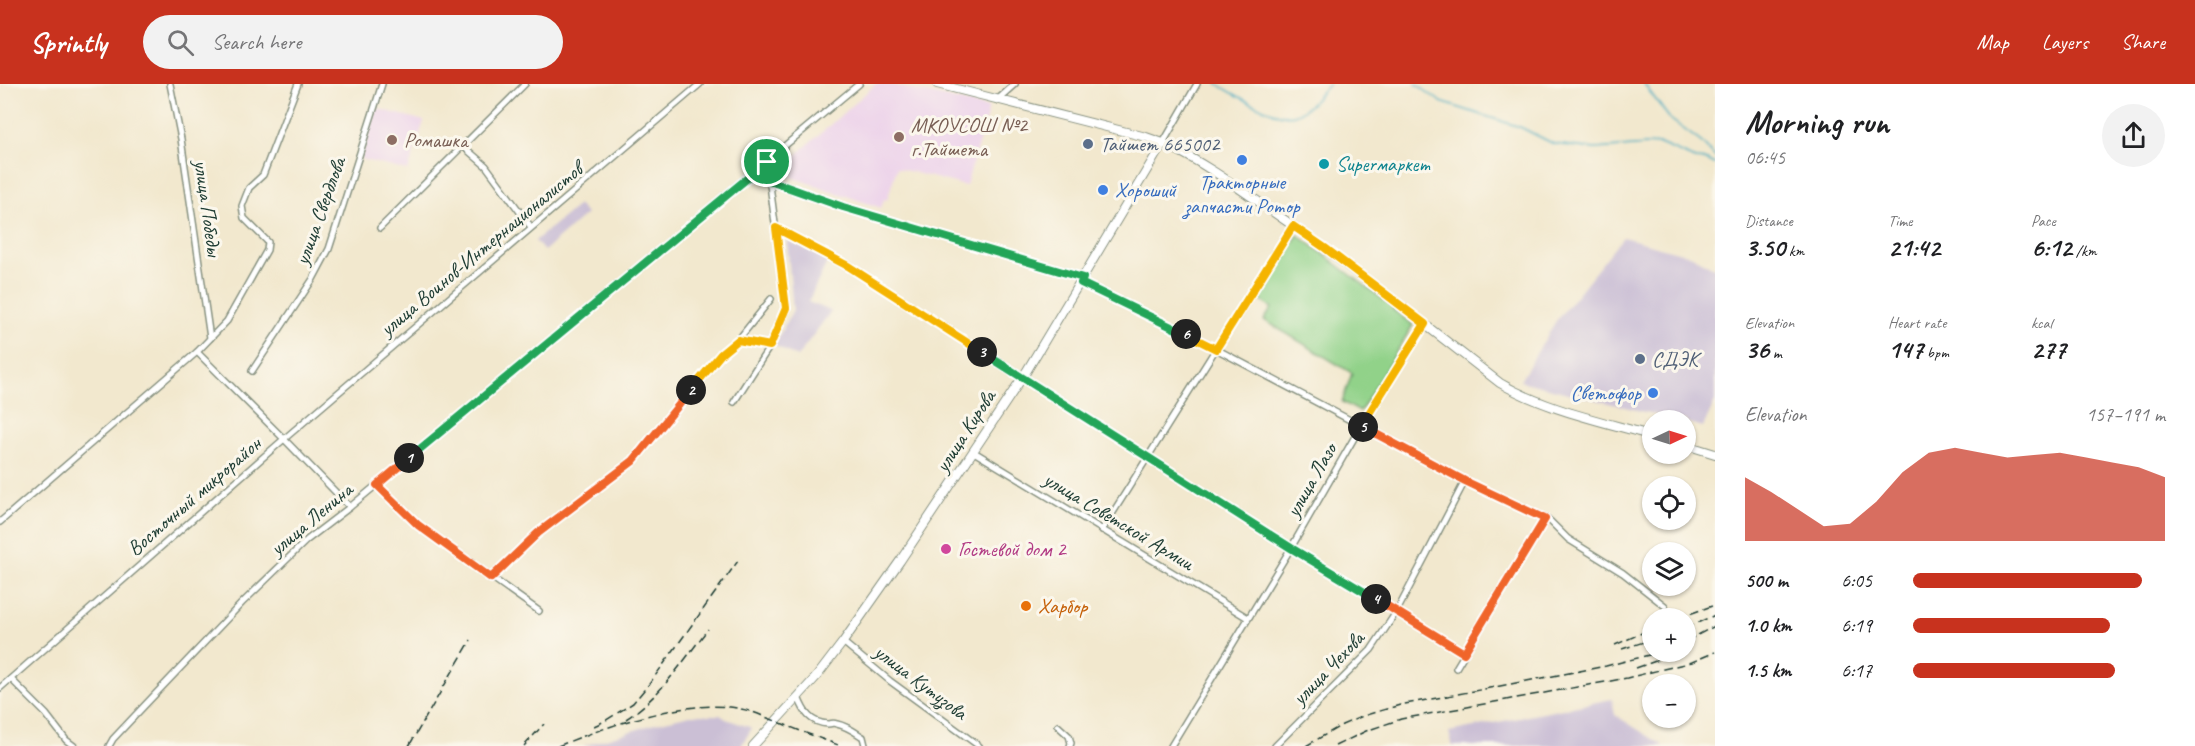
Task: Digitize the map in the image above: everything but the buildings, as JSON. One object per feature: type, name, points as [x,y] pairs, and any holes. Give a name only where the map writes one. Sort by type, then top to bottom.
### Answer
[{"type":"main road","points":[[937,84],[1163,143],[1204,166],[1325,248],[1500,383],[1524,396],[1642,433]]},
{"type":"main road","name":"улица Кирова","points":[[753,746],[798,697],[843,642],[974,452],[1082,280],[1163,143]]},
{"type":"main road","points":[[1696,449],[1715,454]]},
{"type":"street","name":"улица Победы","points":[[170,84],[181,139],[210,338]]},
{"type":"street","name":"улица Свердлова","points":[[197,352],[227,321],[267,250],[268,242],[244,218],[242,206],[249,188],[263,175],[298,84]]},
{"type":"street","name":"улица Свердлова","points":[[252,371],[313,279],[329,249],[382,84]]},
{"type":"street","points":[[380,228],[525,84]]},
{"type":"street","name":"улица Воинов-Интернационалистов","points":[[284,439],[700,84]]},
{"type":"street","name":"улица Ленина","points":[[109,746],[121,730],[242,603],[307,540],[377,485],[860,84]]},
{"type":"street","points":[[997,100],[1015,84]]},
{"type":"street","name":"улица Кирова","points":[[1163,143],[1197,84]]},
{"type":"street","points":[[464,147],[486,166],[531,227]]},
{"type":"street","points":[[734,402],[770,346],[786,308],[767,162]]},
{"type":"street","points":[[770,181],[843,207],[1082,280],[1465,481],[1550,521],[1568,539],[1623,573],[1665,606]]},
{"type":"street","points":[[1102,530],[1293,226]]},
{"type":"street","points":[[776,228],[848,266],[1291,548],[1464,653]]},
{"type":"street","points":[[491,578],[538,533],[633,461],[721,354],[738,340],[771,299]]},
{"type":"street","name":"улица Лазо","points":[[1172,746],[1361,426],[1425,324]]},
{"type":"street","points":[[738,340],[770,346]]},
{"type":"street","points":[[0,522],[197,352]]},
{"type":"street","name":"Восточный микрорайон","points":[[0,688],[284,439],[197,352]]},
{"type":"street","points":[[284,439],[350,507]]},
{"type":"street","name":"улица Советской Армии","points":[[974,452],[1248,618]]},
{"type":"street","name":"улица Чехова","points":[[1275,746],[1371,650],[1397,611],[1465,481]]},
{"type":"street","points":[[377,485],[418,525],[539,611]]},
{"type":"street","points":[[1456,668],[1545,519]]},
{"type":"street","name":"улица Кутузова","points":[[843,642],[890,681],[979,746]]},
{"type":"street","points":[[11,679],[74,746]]},
{"type":"street","points":[[798,697],[804,712],[811,719],[828,724],[836,723],[849,728],[863,737],[865,745]]},
{"type":"street","points":[[1058,726],[1069,736],[1070,746]]},
{"type":"shaded area","name":"МКОУСОШ №2 г.Тайшета","points":[[876,84],[889,84],[989,108],[966,186],[897,168],[887,200],[884,199],[881,208],[788,176],[784,166]]},
{"type":"shaded area","name":"Ромашка","points":[[376,108],[424,121],[408,171],[361,159]]},
{"type":"shaded area","points":[[578,205],[586,214],[544,251],[535,241]]},
{"type":"shaded area","points":[[1623,237],[1692,256],[1715,269],[1715,401],[1703,427],[1696,425],[1696,410],[1642,411],[1520,381],[1556,321]]},
{"type":"shaded area","points":[[787,240],[828,260],[808,302],[831,311],[797,357],[774,345],[793,310]]},
{"type":"shaded area","points":[[1612,699],[1615,715],[1664,746],[1452,746],[1449,732]]},
{"type":"shaded area","points":[[690,715],[720,715],[752,728],[741,746],[583,746],[661,722]]},
{"type":"green space","points":[[1298,235],[1393,307],[1392,309],[1413,325],[1360,412],[1342,402],[1352,373],[1264,320],[1272,308],[1257,295]]},
{"type":"waterway","points":[[1217,84],[1254,105],[1276,114],[1286,115],[1294,115],[1304,110],[1329,84]]},
{"type":"waterway","points":[[1416,84],[1441,102],[1520,127],[1554,144],[1595,149],[1660,144],[1695,159],[1707,160],[1715,164]]},
{"type":"waterway","points":[[1644,84],[1670,119],[1701,142],[1715,157]]},
{"type":"railway","points":[[594,726],[633,703],[738,561]]},
{"type":"railway","points":[[1696,612],[1715,605]]},
{"type":"railway","points":[[1696,624],[1715,615]]},
{"type":"railway","points":[[1696,636],[1715,626]]},
{"type":"railway","points":[[626,719],[661,689],[708,629]]},
{"type":"railway","points":[[1615,645],[1642,633]]},
{"type":"railway","points":[[409,746],[471,640]]},
{"type":"railway","points":[[1622,649],[1642,643]]},
{"type":"railway","points":[[1335,746],[1366,731],[1401,719],[1627,678],[1692,662],[1715,652]]},
{"type":"railway","points":[[1306,746],[1342,725],[1400,705],[1606,666],[1642,657]]},
{"type":"railway","points":[[1636,668],[1653,662]]},
{"type":"railway","points":[[558,746],[648,715],[673,710],[720,706],[750,711],[841,746]]},
{"type":"railway","points":[[524,746],[544,724]]},
{"type":"place","name":"МКОУСОШ №2 г.Тайшета","points":[[899,137]]},
{"type":"place","name":"Ромашка","points":[[392,140]]},
{"type":"place","name":"Тайшет 665002","points":[[1088,144]]},
{"type":"place","name":"Тракторные запчасти Ротор","points":[[1242,160]]},
{"type":"place","name":"Superмаркет","points":[[1324,164]]},
{"type":"place","name":"Хороший","points":[[1103,190]]},
{"type":"place","name":"СДЭК","points":[[1640,359]]},
{"type":"place","name":"Светофор","points":[[1653,393]]},
{"type":"place","name":"Гостевой дом 2","points":[[946,549]]},
{"type":"place","name":"Харбор","points":[[1026,606]]},
{"type":"route","points":[[767,162],[770,181],[843,207],[1083,278],[1081,283],[1216,349],[1293,226],[1425,324],[1361,426],[1465,481],[1545,519],[1464,653],[1291,548],[848,266],[776,228],[786,308],[770,346],[738,340],[721,354],[633,461],[538,533],[491,578],[418,525],[377,485],[767,162]]}]
